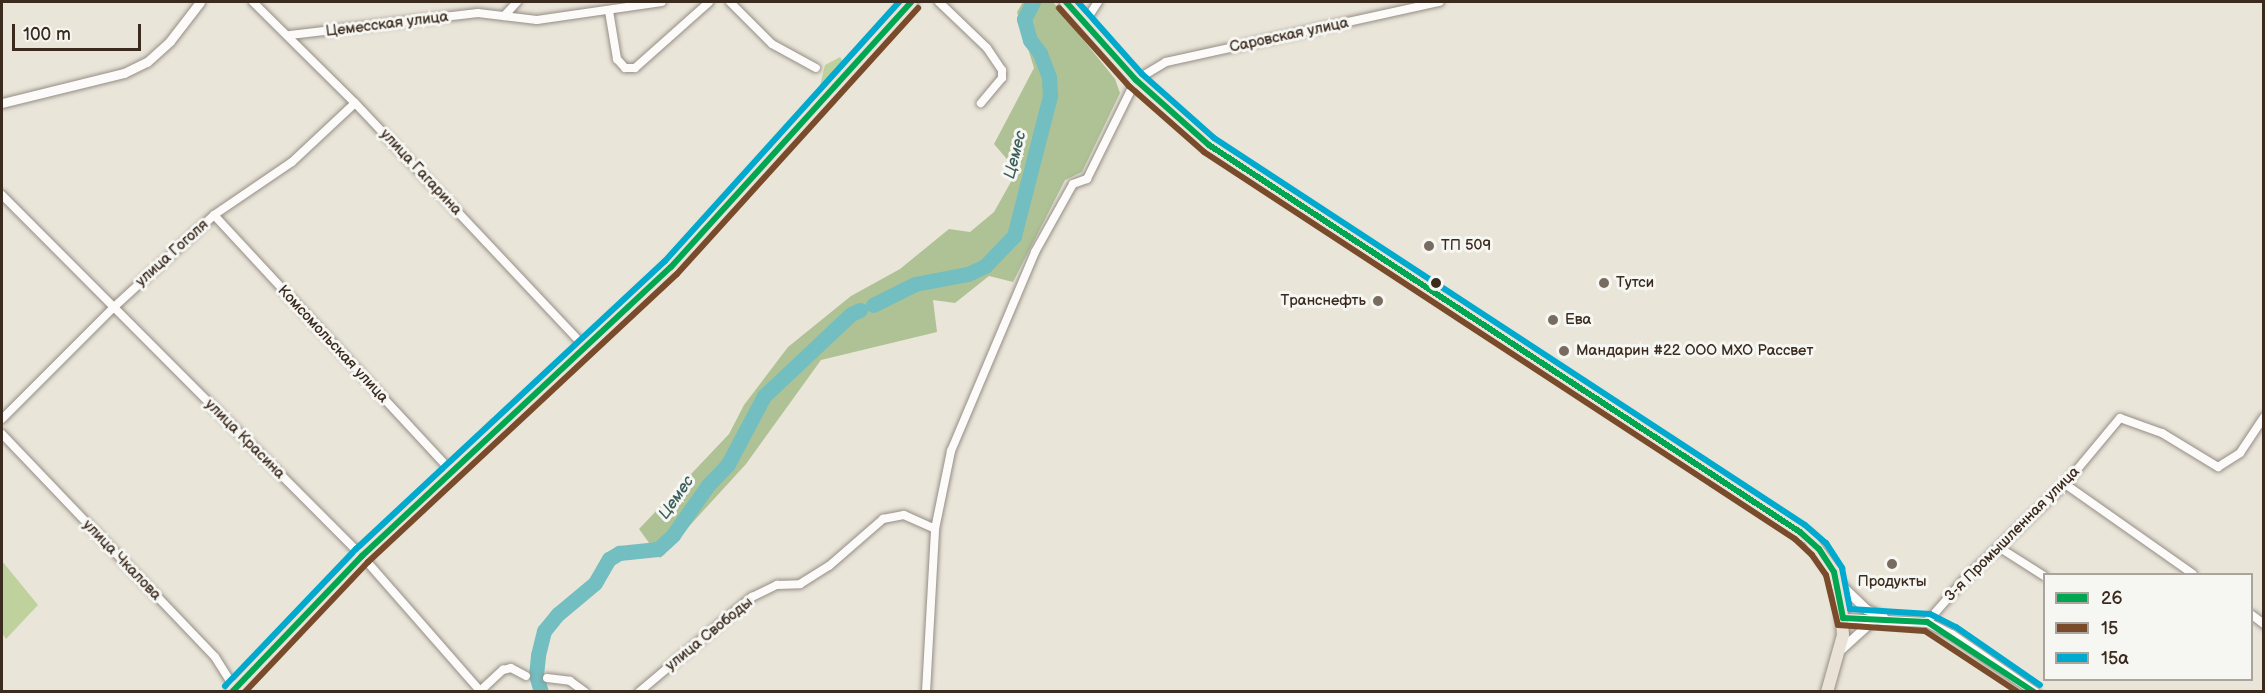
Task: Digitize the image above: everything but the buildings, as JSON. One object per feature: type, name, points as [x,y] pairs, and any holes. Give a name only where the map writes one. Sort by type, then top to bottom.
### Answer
[{"type":"main road","points":[[234,691],[362,555],[708,229],[911,2]]},
{"type":"main road","points":[[1066,2],[1138,78],[1209,145],[1800,531],[1819,549],[1836,580],[1843,618],[1841,649],[1827,692]]},
{"type":"street","points":[[2,104],[131,70],[170,41],[200,2]]},
{"type":"street","name":"улица Гагарина","points":[[253,2],[290,35],[356,103],[585,346]]},
{"type":"street","points":[[504,16],[517,2]]},
{"type":"street","name":"Цемесская улица","points":[[290,35],[478,13],[537,20],[662,2]]},
{"type":"street","points":[[609,11],[617,59],[624,68],[635,68],[709,2]]},
{"type":"street","points":[[730,2],[772,44],[816,68]]},
{"type":"street","points":[[939,2],[987,48],[1002,70],[1002,78],[981,103]]},
{"type":"street","name":"Саровская улица","points":[[1138,78],[1166,62],[1440,2]]},
{"type":"street","points":[[1085,22],[1096,4]]},
{"type":"street","points":[[926,692],[935,529],[951,451],[1035,252],[1073,184],[1087,179],[1138,78]]},
{"type":"street","name":"улица Гоголя","points":[[2,419],[113,308],[214,215],[292,162],[356,103]]},
{"type":"street","name":"улица Красина","points":[[2,195],[362,555],[479,691]]},
{"type":"street","name":"Комсомольская улица","points":[[214,215],[452,472]]},
{"type":"street","name":"3-я Промышленная улица","points":[[1927,622],[2065,484],[2120,418],[2162,433],[2218,466],[2232,461],[2240,453],[2264,417]]},
{"type":"street","name":"улица Чкалова","points":[[2,434],[215,657],[234,691]]},
{"type":"street","points":[[2065,484],[2192,573]]},
{"type":"street","name":"улица Свободы","points":[[639,692],[752,597],[777,585],[800,584],[829,566],[883,519],[904,515],[935,529]]},
{"type":"street","points":[[2000,548],[2043,575]]},
{"type":"street","points":[[1836,580],[1866,609],[1888,620]]},
{"type":"street","points":[[1843,618],[1927,622],[1951,634],[2035,692]]},
{"type":"street","points":[[1841,649],[1874,619]]},
{"type":"street","points":[[479,691],[503,670],[511,668],[526,676]]},
{"type":"street","points":[[547,678],[570,681],[585,692]]},
{"type":"green space","points":[[1023,2],[1053,2],[1115,79],[1120,93],[1082,172],[1065,180],[1013,282],[989,276],[955,303],[933,300],[937,332],[821,360],[746,464],[660,558],[639,529],[729,434],[744,405],[788,347],[851,296],[900,269],[949,229],[970,232],[994,212],[1017,171],[994,144],[1034,68],[1017,12]]},
{"type":"green space","points":[[840,57],[843,62],[820,86],[825,65]]},
{"type":"green space","points":[[2,561],[38,605],[6,639],[2,633]]},
{"type":"waterway","name":"Цемес","points":[[873,305],[915,284],[968,274],[985,266],[1014,236],[1050,96],[1049,77],[1040,53],[1030,40],[1024,19],[1033,2]]},
{"type":"waterway","name":"Цемес","points":[[541,692],[536,675],[538,655],[544,631],[558,614],[595,583],[609,559],[619,553],[658,549],[673,535],[708,485],[728,464],[764,396],[851,314],[860,310]]},
{"type":"transit line","name":"15а","points":[[225,686],[356,549],[665,261],[899,2]]},
{"type":"transit line","name":"26","points":[[232,692],[362,556],[671,267],[911,2]]},
{"type":"transit line","name":"26","points":[[1066,2],[1136,80],[1209,145],[1800,532],[1819,549],[1834,572],[1843,618],[1927,622],[2034,692]]},
{"type":"transit line","name":"15а","points":[[1078,2],[1142,74],[1214,138],[1805,525],[1826,543],[1842,568],[1850,609],[1930,614],[1956,627],[2040,685]]},
{"type":"transit line","name":"15","points":[[245,692],[368,562],[677,274],[918,8]]},
{"type":"transit line","name":"15","points":[[1059,8],[1129,86],[1204,152],[1795,539],[1812,555],[1826,575],[1838,625],[1925,631],[2018,692]]},
{"type":"place","name":"ТП 509","points":[[1429,246]]},
{"type":"place","name":"Тутси","points":[[1604,283]]},
{"type":"place","name":"Транснефть","points":[[1378,301]]},
{"type":"place","name":"Ева","points":[[1553,320]]},
{"type":"place","name":"Мандарин #22 ООО МХО Рассвет","points":[[1564,351]]},
{"type":"place","name":"Продукты","points":[[1892,564]]}]
